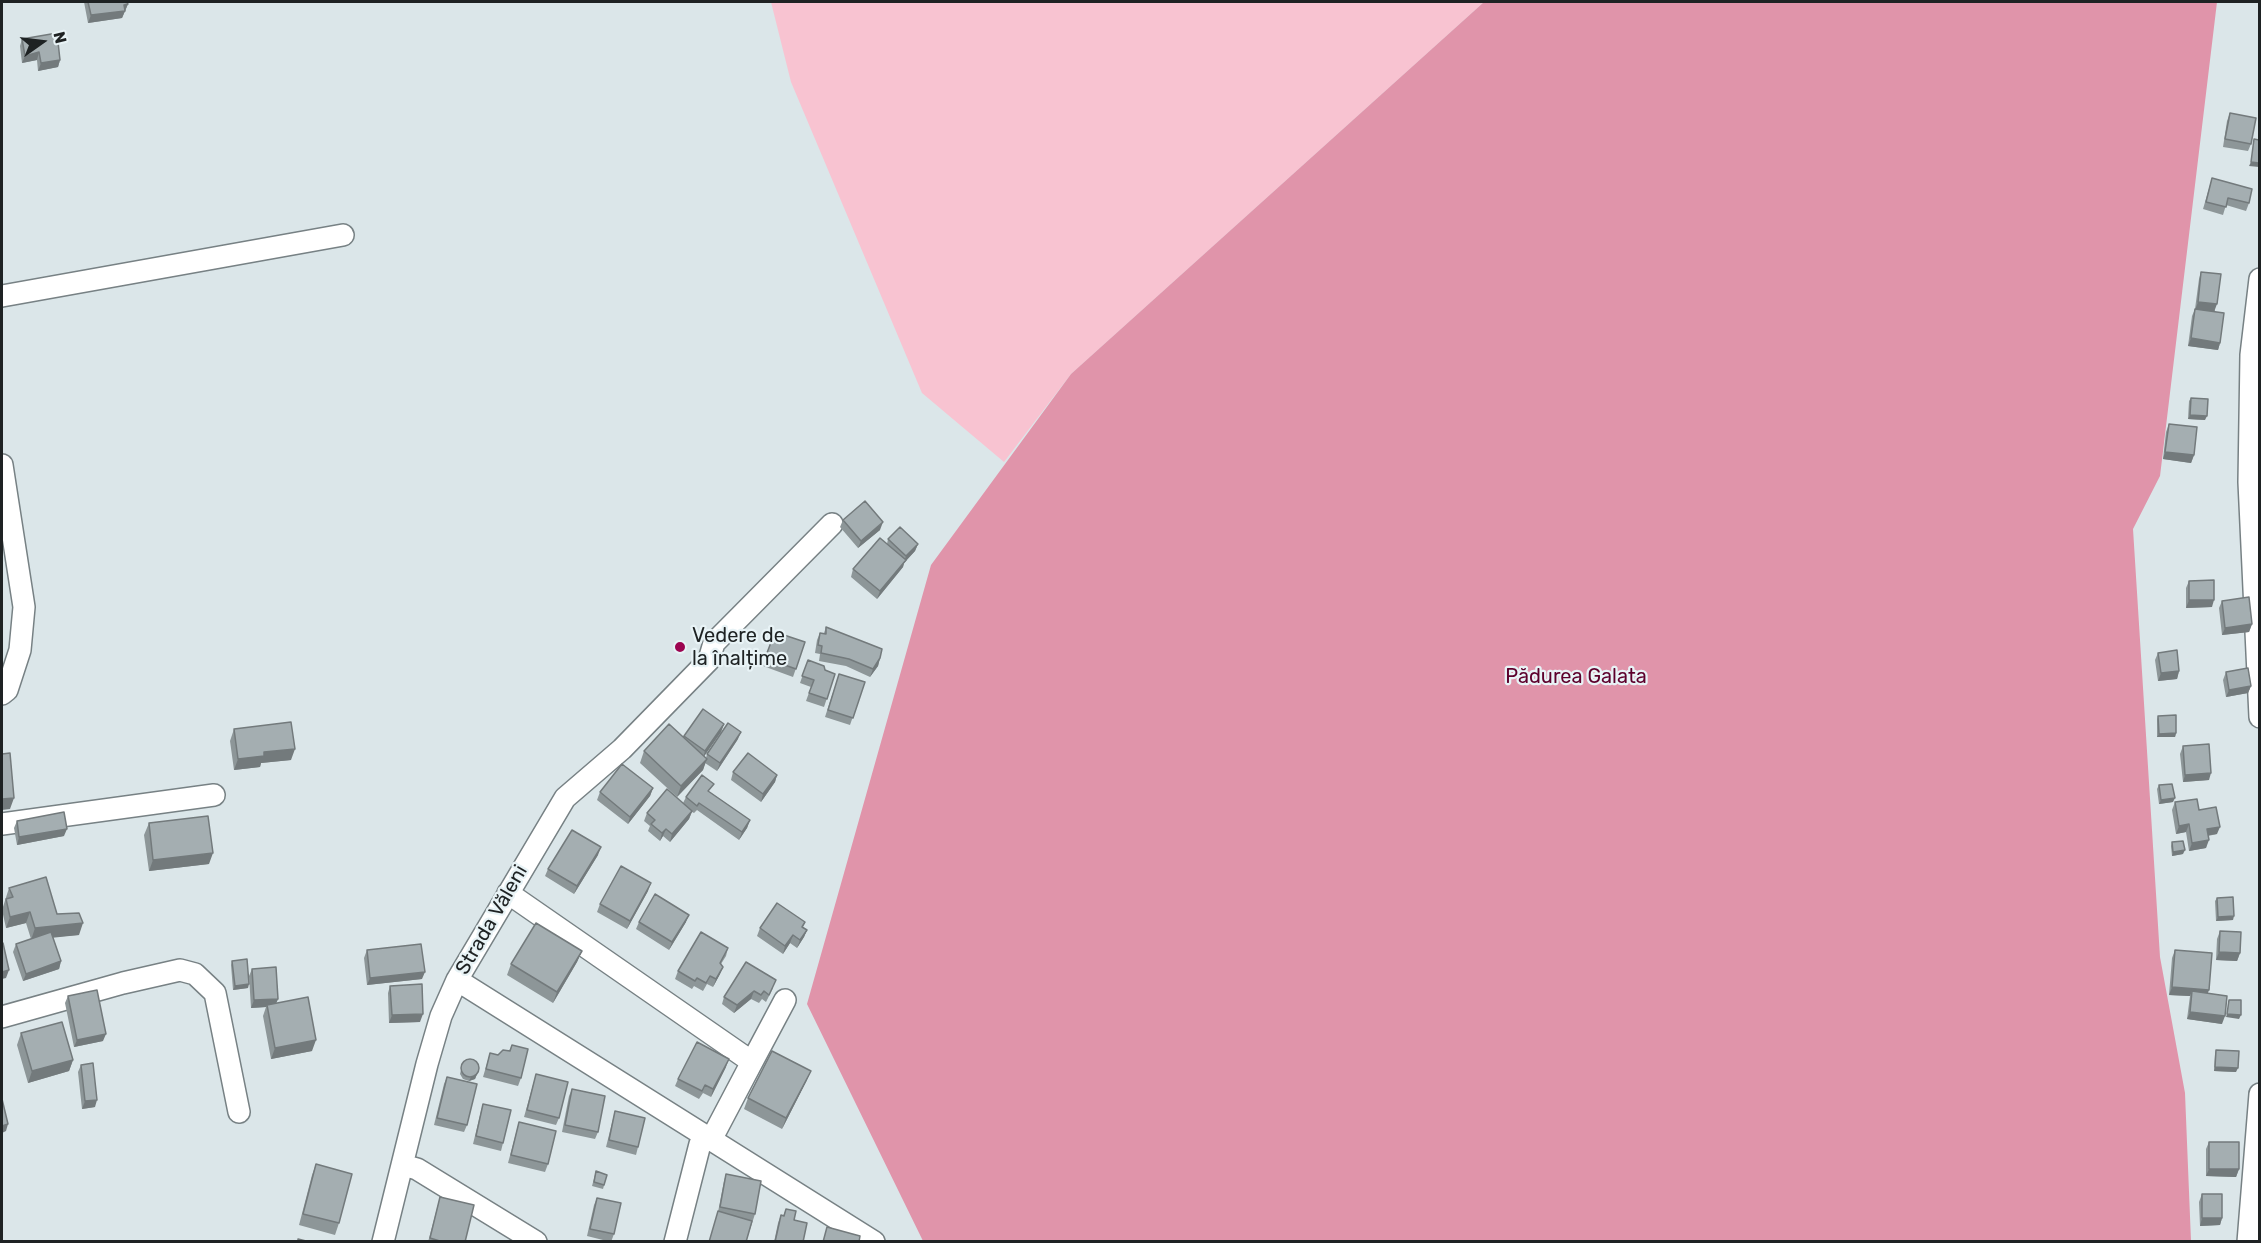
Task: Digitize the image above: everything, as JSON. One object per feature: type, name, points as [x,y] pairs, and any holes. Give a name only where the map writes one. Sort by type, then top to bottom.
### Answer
[{"type":"street","points":[[2,296],[343,235]]},
{"type":"street","points":[[2259,279],[2252,355],[2248,482],[2259,717]]},
{"type":"street","points":[[2,465],[11,578],[24,607],[20,650],[6,690],[2,694]]},
{"type":"street","name":"Strada Văleni","points":[[383,1242],[438,1025],[457,980],[565,798],[622,749],[709,660],[714,643],[832,524]]},
{"type":"street","points":[[2,824],[214,795]]},
{"type":"street","points":[[508,893],[752,1062]]},
{"type":"street","points":[[2,1017],[123,983],[180,970],[195,974],[215,993],[239,1112]]},
{"type":"street","points":[[457,980],[874,1242]]},
{"type":"street","points":[[675,1242],[700,1144],[713,1136],[785,1000]]},
{"type":"street","points":[[2248,1242],[2259,1094]]},
{"type":"street","points":[[403,1165],[417,1169],[536,1242]]},
{"type":"shaded area","points":[[771,2],[1484,2],[1071,374],[1004,462],[922,393],[791,82]]},
{"type":"green space","name":"Pădurea Galata","points":[[1484,2],[2217,2],[2160,476],[2133,529],[2160,957],[2185,1093],[2191,1241],[923,1241],[807,1004],[931,565],[1071,374]]},
{"type":"building","points":[[88,2],[127,2],[128,4],[124,5],[125,11],[91,15]]},
{"type":"building","points":[[57,33],[60,60],[41,63],[39,52],[25,56],[22,39]]},
{"type":"building","points":[[2230,113],[2256,118],[2251,144],[2225,139]]},
{"type":"building","points":[[2254,139],[2259,140],[2259,163],[2251,162]]},
{"type":"building","points":[[2212,178],[2252,189],[2249,203],[2228,198],[2226,207],[2206,202]]},
{"type":"building","points":[[2201,272],[2221,274],[2217,304],[2198,302]]},
{"type":"building","points":[[2195,309],[2224,313],[2220,343],[2191,338]]},
{"type":"building","points":[[2191,398],[2208,399],[2207,416],[2190,415]]},
{"type":"building","points":[[2169,424],[2197,427],[2194,455],[2165,452]]},
{"type":"building","points":[[865,501],[883,522],[861,541],[843,520]]},
{"type":"building","points":[[900,527],[918,544],[906,556],[888,539]]},
{"type":"building","points":[[880,538],[906,560],[880,591],[853,569]]},
{"type":"building","points":[[2214,580],[2214,600],[2189,600],[2189,581]]},
{"type":"building","points":[[2249,597],[2252,624],[2225,628],[2222,601]]},
{"type":"building","points":[[826,627],[882,649],[880,658],[873,669],[849,659],[821,653],[822,646],[818,645],[820,633],[826,634]]},
{"type":"building","points":[[775,632],[805,642],[796,669],[765,658]]},
{"type":"building","points":[[2177,650],[2179,671],[2161,673],[2158,653]]},
{"type":"building","points":[[808,660],[824,666],[825,670],[835,674],[827,699],[809,693],[814,680],[802,676]]},
{"type":"building","points":[[2248,668],[2251,686],[2229,690],[2226,672]]},
{"type":"building","points":[[839,674],[865,682],[853,718],[828,710]]},
{"type":"building","points":[[703,709],[724,724],[705,751],[684,736]]},
{"type":"building","points":[[2176,715],[2176,733],[2159,734],[2158,716]]},
{"type":"building","points":[[291,722],[295,749],[264,752],[264,756],[238,759],[234,729]]},
{"type":"building","points":[[728,723],[741,732],[720,763],[707,754]]},
{"type":"building","points":[[669,724],[707,759],[681,786],[644,751]]},
{"type":"building","points":[[2209,744],[2211,773],[2185,775],[2183,746]]},
{"type":"building","points":[[10,753],[14,798],[2,799],[2,754]]},
{"type":"building","points":[[748,753],[777,775],[763,794],[733,772]]},
{"type":"building","points":[[622,764],[653,788],[630,817],[600,792]]},
{"type":"building","points":[[702,775],[714,784],[708,791],[750,820],[742,832],[699,803],[697,806],[686,797]]},
{"type":"building","points":[[2172,784],[2175,798],[2161,800],[2159,785]]},
{"type":"building","points":[[667,789],[692,811],[672,834],[666,829],[662,833],[651,824],[655,820],[647,813]]},
{"type":"building","points":[[2197,799],[2199,810],[2216,807],[2220,827],[2207,829],[2209,840],[2192,843],[2189,824],[2179,826],[2175,802]]},
{"type":"building","points":[[64,812],[67,829],[19,837],[17,821]]},
{"type":"building","points":[[208,816],[213,853],[153,860],[149,823]]},
{"type":"building","points":[[572,830],[601,847],[577,886],[548,869]]},
{"type":"building","points":[[2183,841],[2185,850],[2173,852],[2172,842]]},
{"type":"building","points":[[621,866],[651,883],[630,921],[600,904]]},
{"type":"building","points":[[46,877],[57,914],[79,913],[83,923],[35,928],[30,912],[10,917],[6,899],[13,897],[9,888]]},
{"type":"building","points":[[655,894],[689,915],[672,942],[639,922]]},
{"type":"building","points":[[2233,897],[2234,916],[2218,917],[2217,898]]},
{"type":"building","points":[[777,903],[805,922],[802,927],[807,930],[800,940],[793,935],[785,946],[760,928]]},
{"type":"building","points":[[536,923],[582,951],[557,992],[511,964]]},
{"type":"building","points":[[2220,931],[2241,932],[2240,953],[2219,952]]},
{"type":"building","points":[[51,932],[61,961],[26,974],[16,944]]},
{"type":"building","points":[[701,932],[728,948],[720,963],[723,967],[716,979],[710,976],[706,983],[697,978],[695,981],[678,971]]},
{"type":"building","points":[[2,943],[9,970],[2,972]]},
{"type":"building","points":[[421,944],[425,972],[370,978],[367,950]]},
{"type":"building","points":[[2175,950],[2212,953],[2209,990],[2172,987]]},
{"type":"building","points":[[247,959],[249,984],[235,986],[232,961]]},
{"type":"building","points":[[746,962],[776,980],[769,995],[764,991],[761,995],[754,991],[737,1005],[724,997]]},
{"type":"building","points":[[276,967],[278,999],[254,1000],[252,969]]},
{"type":"building","points":[[422,984],[423,1014],[392,1015],[390,986]]},
{"type":"building","points":[[97,990],[106,1034],[77,1040],[68,996]]},
{"type":"building","points":[[2192,991],[2227,996],[2225,1016],[2190,1012]]},
{"type":"building","points":[[308,997],[316,1040],[275,1048],[267,1005]]},
{"type":"building","points":[[2229,1000],[2241,1000],[2241,1015],[2227,1014]]},
{"type":"building","points":[[62,1022],[73,1060],[32,1071],[21,1033]]},
{"type":"building","points":[[697,1042],[729,1059],[713,1089],[705,1085],[702,1091],[678,1079]]},
{"type":"building","points":[[512,1045],[528,1049],[521,1078],[486,1069],[490,1053],[498,1055],[503,1050],[510,1051]]},
{"type":"building","points":[[2216,1050],[2239,1051],[2238,1068],[2215,1067]]},
{"type":"building","points":[[772,1051],[811,1071],[786,1118],[748,1098]]},
{"type":"building","points":[[470,1059],[476,1062],[479,1068],[476,1074],[470,1077],[464,1074],[461,1068],[464,1062]]},
{"type":"building","points":[[93,1063],[97,1100],[85,1101],[81,1065]]},
{"type":"building","points":[[536,1074],[568,1082],[559,1118],[527,1110]]},
{"type":"building","points":[[447,1077],[477,1084],[467,1125],[437,1118]]},
{"type":"building","points":[[572,1089],[605,1096],[598,1132],[565,1125]]},
{"type":"building","points":[[2,1099],[8,1124],[2,1126]]},
{"type":"building","points":[[483,1104],[511,1110],[503,1143],[476,1136]]},
{"type":"building","points":[[615,1111],[645,1118],[638,1147],[609,1140]]},
{"type":"building","points":[[519,1122],[556,1131],[548,1164],[511,1155]]},
{"type":"building","points":[[2209,1142],[2239,1142],[2239,1169],[2209,1169]]},
{"type":"building","points":[[316,1164],[352,1174],[339,1223],[303,1214]]},
{"type":"building","points":[[596,1171],[607,1175],[604,1185],[594,1182]]},
{"type":"building","points":[[726,1174],[761,1181],[755,1214],[720,1207]]},
{"type":"building","points":[[2202,1194],[2222,1194],[2222,1218],[2202,1218]]},
{"type":"building","points":[[440,1197],[474,1205],[465,1242],[443,1242],[430,1238]]},
{"type":"building","points":[[597,1198],[621,1203],[614,1234],[590,1229]]},
{"type":"building","points":[[786,1209],[796,1211],[794,1220],[807,1223],[803,1242],[775,1242],[781,1215],[784,1216]]},
{"type":"building","points":[[718,1211],[752,1221],[746,1242],[709,1242]]},
{"type":"building","points":[[827,1227],[860,1236],[859,1242],[823,1242]]},
{"type":"place","name":"Vedere de la înalțime","points":[[680,647]]}]
